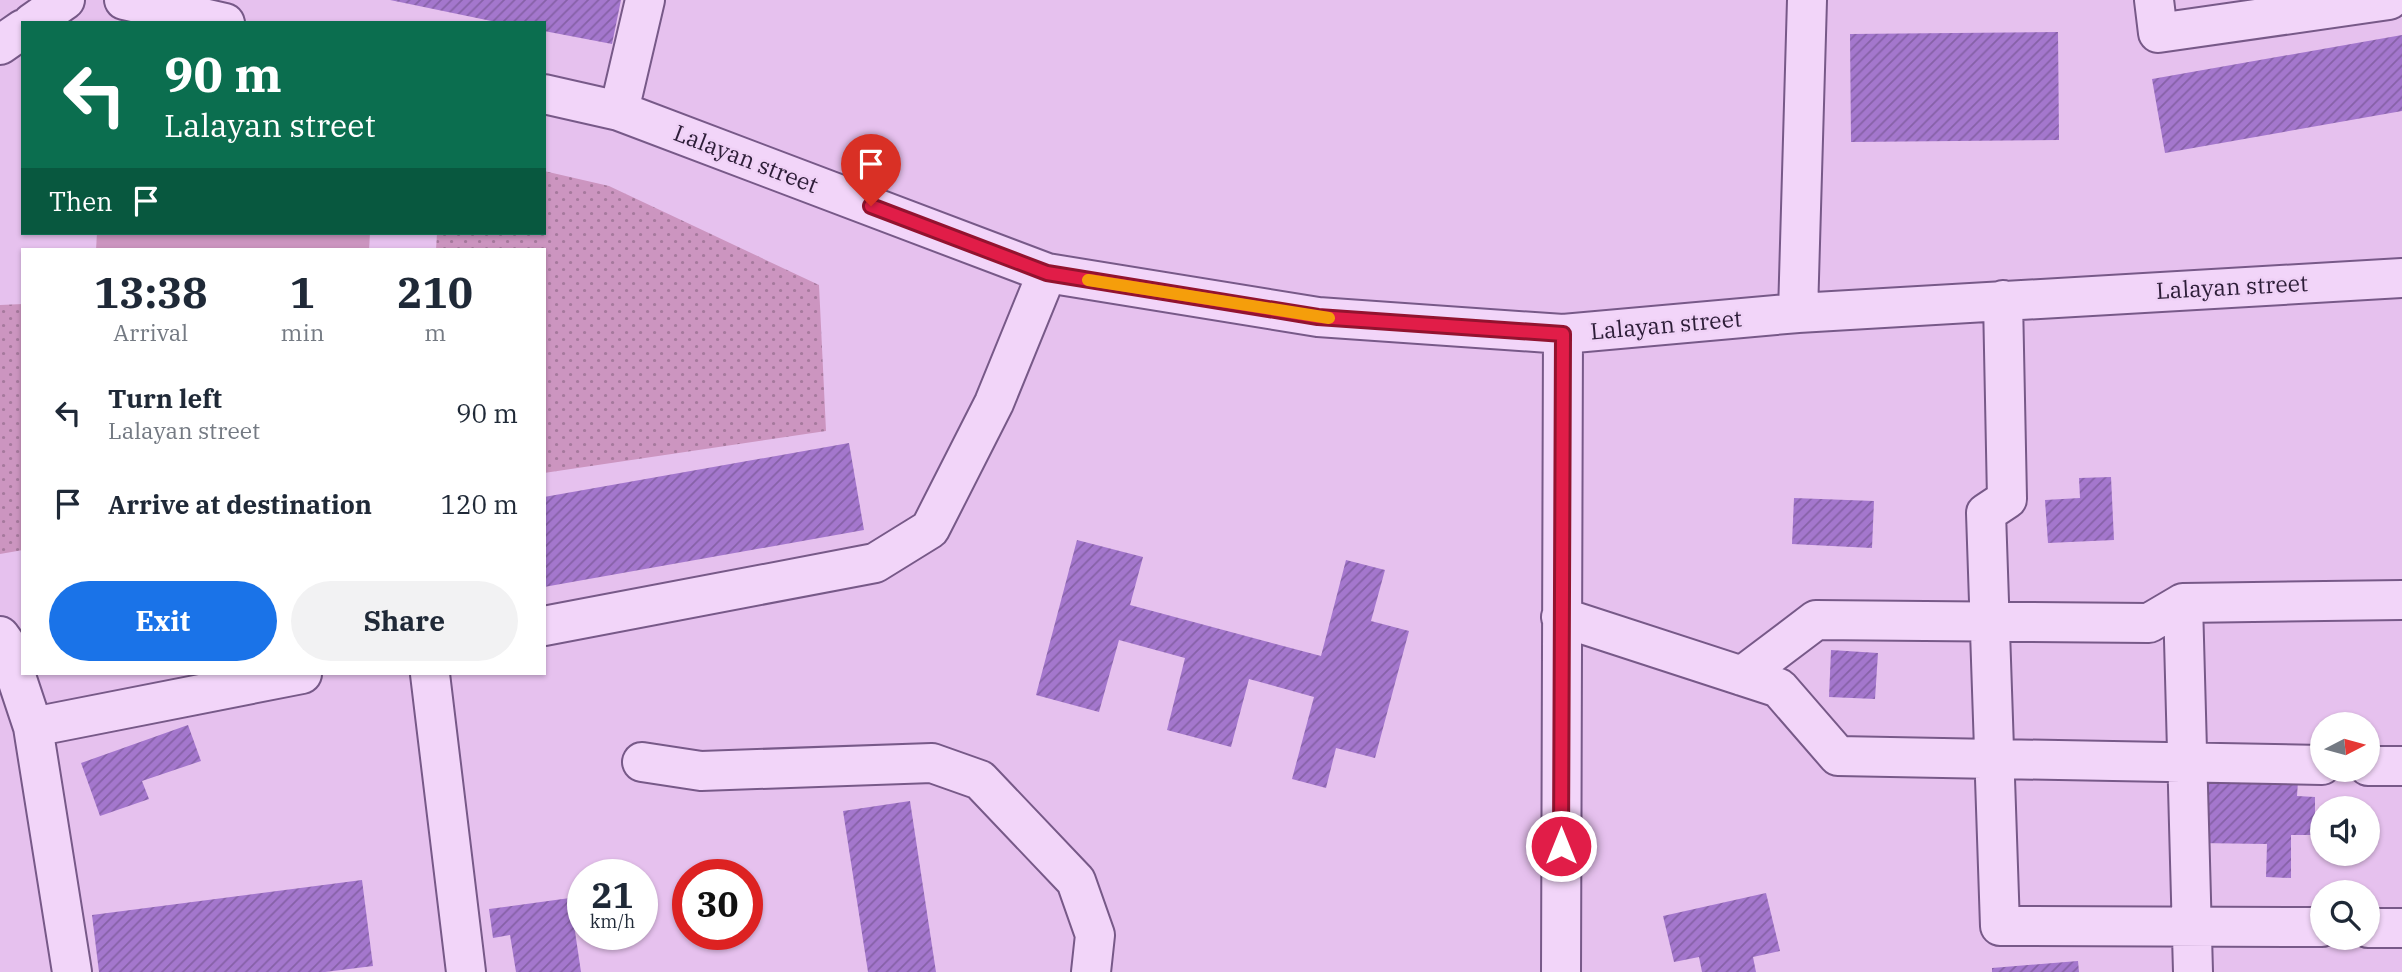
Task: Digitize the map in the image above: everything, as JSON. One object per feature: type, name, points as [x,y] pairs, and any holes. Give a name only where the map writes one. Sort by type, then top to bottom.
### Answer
[{"type":"street","points":[[35,21],[65,0]]},
{"type":"street","points":[[124,0],[216,21]]},
{"type":"street","points":[[619,111],[645,0]]},
{"type":"street","points":[[1798,313],[1807,0]]},
{"type":"street","points":[[2154,0],[2158,33],[2389,0]]},
{"type":"street","points":[[0,45],[21,30]]},
{"type":"street","name":"Lalayan street","points":[[546,94],[619,111],[1047,273],[1318,317],[1563,334],[1798,313],[2402,278]]},
{"type":"street","points":[[546,626],[875,563],[930,529],[994,403],[1047,273]]},
{"type":"street","points":[[2003,300],[2007,499],[1986,513],[2000,926],[2310,928]]},
{"type":"street","points":[[1561,972],[1563,334]]},
{"type":"street","points":[[1742,676],[1816,620],[2149,623],[2183,603],[2402,600]]},
{"type":"street","points":[[2183,603],[2193,972]]},
{"type":"street","points":[[1561,617],[1779,688],[1838,756],[2310,765]]},
{"type":"street","points":[[0,636],[5,643],[33,727],[72,972]]},
{"type":"street","points":[[33,727],[297,675]]},
{"type":"street","points":[[430,675],[466,972]]},
{"type":"street","points":[[642,762],[701,771],[932,763],[980,780],[1076,881],[1096,935],[1091,972]]},
{"type":"street","points":[[2380,766],[2402,766]]},
{"type":"street","points":[[2380,928],[2402,928]]},
{"type":"shaded area","points":[[546,171],[609,186],[819,285],[826,431],[546,473],[546,248],[436,248],[437,235],[546,235]]},
{"type":"shaded area","points":[[97,235],[370,235],[369,248],[96,248]]},
{"type":"shaded area","points":[[21,304],[21,550],[0,554],[0,305]]},
{"type":"building","points":[[390,0],[621,0],[612,44],[546,31],[546,21],[491,21]]},
{"type":"building","points":[[2058,32],[2059,140],[1851,142],[1850,34]]},
{"type":"building","points":[[2402,35],[2402,111],[2165,153],[2152,79]]},
{"type":"building","points":[[849,443],[864,530],[546,587],[546,497]]},
{"type":"building","points":[[2111,477],[2114,540],[2048,543],[2045,500],[2080,498],[2079,478]]},
{"type":"building","points":[[1794,498],[1874,501],[1872,548],[1792,544]]},
{"type":"building","points":[[1077,540],[1143,557],[1130,605],[1321,656],[1346,560],[1385,570],[1371,621],[1409,631],[1375,758],[1336,748],[1326,788],[1292,779],[1314,697],[1249,679],[1231,747],[1167,730],[1185,658],[1119,640],[1099,712],[1036,695]]},
{"type":"building","points":[[1831,650],[1878,653],[1875,699],[1829,697]]},
{"type":"building","points":[[188,725],[201,761],[142,781],[149,799],[100,816],[81,763]]},
{"type":"building","points":[[2197,779],[2298,781],[2297,796],[2310,797],[2310,835],[2291,835],[2291,878],[2266,877],[2267,844],[2196,843]]},
{"type":"building","points":[[910,801],[936,972],[868,972],[843,811]]},
{"type":"building","points":[[362,880],[373,966],[325,972],[99,972],[92,915]]},
{"type":"building","points":[[1766,893],[1780,951],[1753,957],[1756,972],[1702,972],[1699,957],[1674,962],[1663,916]]},
{"type":"building","points":[[567,898],[567,950],[578,950],[581,972],[516,972],[510,935],[493,938],[489,909]]},
{"type":"building","points":[[2078,961],[2079,972],[1992,972],[1992,968]]},
{"type":"slow traffic","points":[[1088,280],[1329,318]]},
{"type":"route","points":[[871,206],[1047,273],[1318,317],[1563,334],[1561,846]]}]
